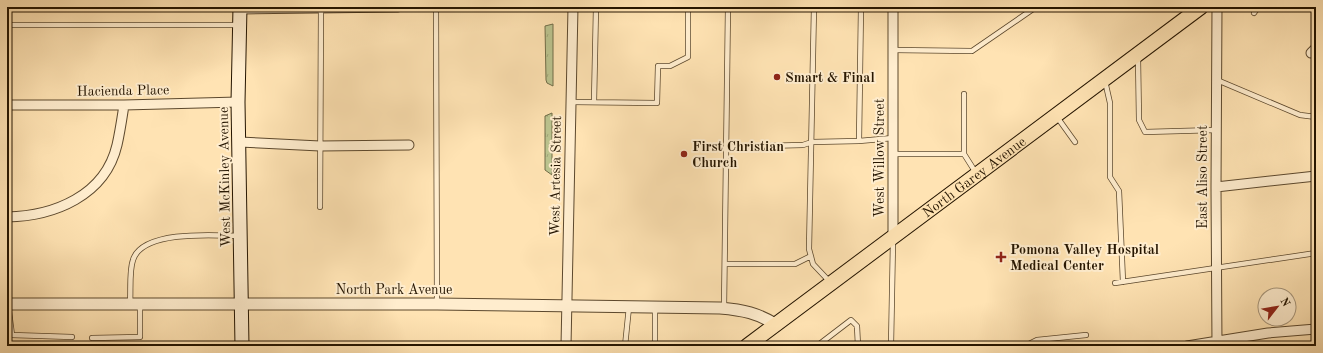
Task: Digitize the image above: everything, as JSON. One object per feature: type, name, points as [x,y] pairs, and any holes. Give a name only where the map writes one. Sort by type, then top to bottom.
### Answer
[{"type":"main road","name":"North Garey Avenue","points":[[747,346],[1201,7]]},
{"type":"main road","name":"West McKinley Avenue","points":[[240,8],[238,102],[242,346]]},
{"type":"street","points":[[240,8],[398,7]]},
{"type":"street","name":"West Artesia Street","points":[[566,346],[573,7]]},
{"type":"street","name":"West Willow Street","points":[[893,7],[893,238]]},
{"type":"street","name":"East Aliso Street","points":[[1217,7],[1217,343]]},
{"type":"street","name":"Hacienda Place","points":[[7,104],[124,105],[238,102]]},
{"type":"street","points":[[7,217],[24,217],[59,209],[96,186],[105,174],[117,146],[124,105]]},
{"type":"street","points":[[239,142],[320,146],[409,145]]},
{"type":"street","points":[[1216,187],[1316,176]]},
{"type":"street","name":"North Park Avenue","points":[[8,304],[437,304],[724,308],[759,314],[777,325]]},
{"type":"street","points":[[1187,346],[1316,329]]},
{"type":"lane","points":[[436,7],[437,304]]},
{"type":"lane","points":[[594,102],[596,7]]},
{"type":"lane","points":[[571,102],[657,103],[658,66],[670,66],[688,57],[688,7]]},
{"type":"lane","points":[[724,308],[728,7]]},
{"type":"lane","points":[[814,7],[809,249],[813,264],[832,284]]},
{"type":"lane","points":[[860,141],[861,7]]},
{"type":"lane","points":[[893,50],[972,51],[1036,7]]},
{"type":"lane","points":[[1254,13],[1258,7]]},
{"type":"lane","points":[[320,207],[321,8]]},
{"type":"lane","points":[[7,24],[240,25]]},
{"type":"lane","points":[[1138,54],[1139,120],[1144,132],[1216,130]]},
{"type":"lane","points":[[1104,80],[1110,103],[1110,177],[1119,191],[1122,282]]},
{"type":"lane","points":[[1217,80],[1300,116],[1316,117]]},
{"type":"lane","points":[[964,94],[964,154],[977,174]]},
{"type":"lane","points":[[1056,116],[1075,142]]},
{"type":"lane","points":[[726,147],[803,145],[812,142],[860,141],[893,138]]},
{"type":"lane","points":[[893,154],[964,154]]},
{"type":"lane","points":[[92,338],[140,337],[135,303],[133,260],[139,250],[150,243],[173,237],[208,235],[241,236]]},
{"type":"lane","points":[[891,346],[893,238]]},
{"type":"lane","points":[[1115,283],[1316,253]]},
{"type":"lane","points":[[725,264],[795,264],[811,256]]},
{"type":"lane","points":[[8,304],[12,335],[72,337]]},
{"type":"lane","points":[[625,346],[628,306]]},
{"type":"lane","points":[[655,307],[655,346]]},
{"type":"lane","points":[[816,346],[850,320],[857,326],[858,346]]},
{"type":"lane","points":[[1025,346],[1037,340],[1086,335]]},
{"type":"green space","points":[[553,24],[553,86],[547,83],[546,80],[545,26]]},
{"type":"green space","points":[[552,113],[552,175],[545,170],[545,116]]},
{"type":"place","name":"Smart & Final","points":[[777,77]]},
{"type":"place","name":"First Christian Church","points":[[684,154]]},
{"type":"place","name":"Pomona Valley Hospital Medical Center","points":[[1001,257]]}]
